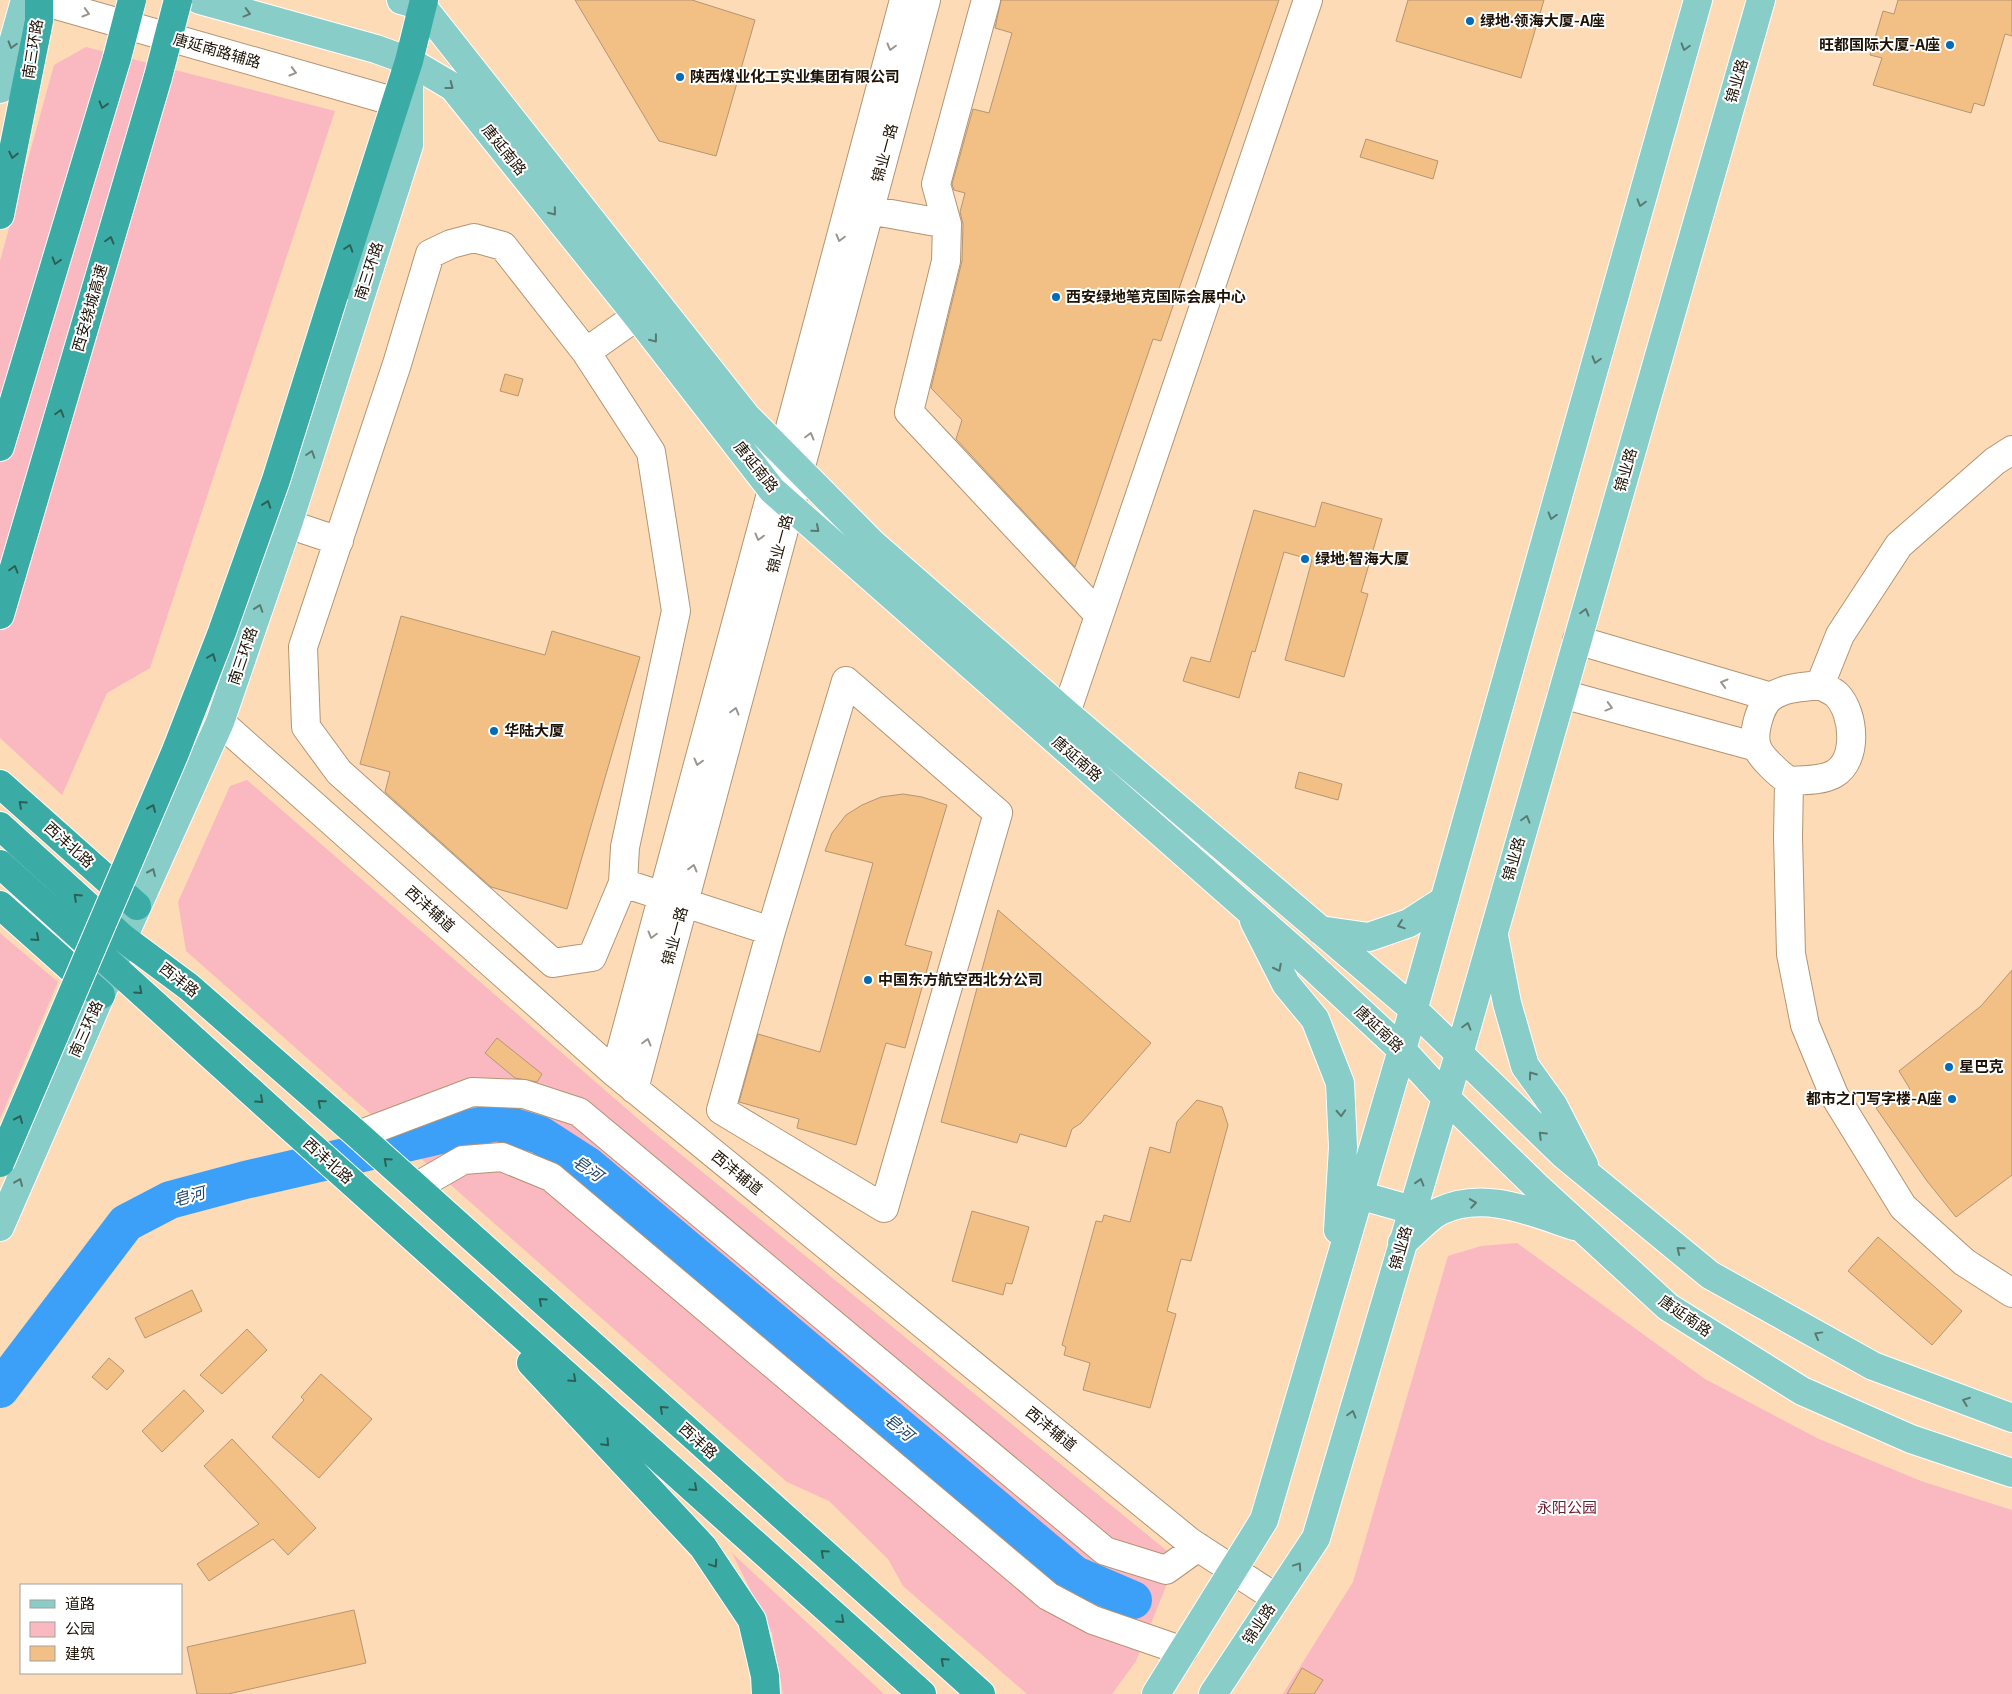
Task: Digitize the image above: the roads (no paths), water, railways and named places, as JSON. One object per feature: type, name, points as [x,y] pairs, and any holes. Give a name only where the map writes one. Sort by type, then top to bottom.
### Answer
[{"type":"highway","name":"南三环路","points":[[0,215],[39,21],[39,0]]},
{"type":"highway","points":[[0,447],[117,58],[132,0]]},
{"type":"highway","name":"西安绕城高速","points":[[0,615],[158,77],[178,0]]},
{"type":"highway","name":"南三环路","points":[[0,1164],[175,753],[222,632],[276,480],[409,61],[415,2]]},
{"type":"highway","name":"西沣北路","points":[[0,784],[137,906]]},
{"type":"highway","name":"西沣路","points":[[0,826],[122,938],[189,986],[358,1135]]},
{"type":"highway","points":[[0,864],[113,968]]},
{"type":"highway","points":[[0,905],[101,995]]},
{"type":"highway","name":"西沣北路","points":[[113,968],[405,1229]]},
{"type":"highway","points":[[358,1135],[416,1187]]},
{"type":"highway","name":"西沣路","points":[[416,1187],[981,1694]]},
{"type":"highway","points":[[405,1229],[703,1547],[752,1620],[766,1676],[766,1694]]},
{"type":"highway","points":[[405,1229],[922,1694]]},
{"type":"main road","name":"南三环路","points":[[0,89],[25,0]]},
{"type":"main road","name":"唐延南路","points":[[200,0],[376,49],[409,61],[453,87],[781,498],[1248,908],[1402,1050],[1446,1098],[1668,1307],[1802,1391],[1911,1439],[2012,1473]]},
{"type":"main road","points":[[1156,1694],[1264,1520],[1402,1050],[1698,0]]},
{"type":"main road","name":"锦业路","points":[[1213,1694],[1316,1538],[1459,1054],[1761,0]]},
{"type":"main road","name":"唐延南路","points":[[415,2],[746,416],[873,544],[1066,713],[1413,1009],[1564,1156],[1710,1274],[1873,1366],[2012,1418]]},
{"type":"main road","name":"南三环路","points":[[0,1227],[113,968],[122,938],[220,722],[288,524],[408,145],[409,61]]},
{"type":"main road","points":[[1320,930],[1368,937],[1409,923],[1443,901]]},
{"type":"main road","points":[[1248,908],[1286,984],[1315,1019],[1340,1083],[1344,1147],[1334,1279]]},
{"type":"main road","points":[[1493,931],[1507,1003],[1526,1066],[1554,1105],[1591,1178]]},
{"type":"main road","points":[[1359,1195],[1412,1210]]},
{"type":"main road","points":[[1402,1243],[1440,1211],[1476,1201],[1517,1206],[1583,1229]]},
{"type":"street","name":"唐延南路辅路","points":[[39,0],[396,102]]},
{"type":"street","name":"锦业一路","points":[[625,1081],[859,209],[904,0]]},
{"type":"street","name":"锦业一路","points":[[859,209],[926,0]]},
{"type":"street","points":[[986,0],[936,184],[947,224],[946,261],[909,412],[1099,615]]},
{"type":"street","points":[[1066,713],[1308,0]]},
{"type":"street","points":[[859,209],[947,224]]},
{"type":"street","points":[[474,238],[503,246],[586,352],[651,452],[676,611],[625,847],[623,883],[592,956],[553,962],[339,772],[306,727],[304,647],[397,364],[430,254],[451,244],[474,238]]},
{"type":"street","points":[[586,352],[636,316]]},
{"type":"street","points":[[1820,686],[1840,635],[1899,545],[1995,461],[2012,450]]},
{"type":"street","points":[[288,524],[339,541]]},
{"type":"street","points":[[1577,640],[1771,697]]},
{"type":"street","points":[[846,681],[998,813],[884,1208],[721,1110],[770,931],[846,681]]},
{"type":"street","points":[[1562,694],[1757,747],[1775,770],[1789,781],[1811,780],[1834,775],[1846,763],[1852,739],[1849,715],[1837,695],[1820,686],[1793,688],[1771,697],[1757,718],[1757,747]]},
{"type":"street","name":"西沣辅道","points":[[220,722],[625,1081],[1198,1547],[1276,1598]]},
{"type":"street","points":[[1789,781],[1788,837],[1791,954],[1805,1025],[1834,1095],[1903,1207],[1964,1262],[2012,1293]]},
{"type":"street","points":[[623,883],[770,931]]},
{"type":"street","points":[[358,1135],[472,1092],[524,1094],[579,1112],[1105,1551],[1166,1570],[1198,1547]]},
{"type":"street","points":[[416,1187],[463,1160],[473,1159],[502,1157],[551,1177],[1048,1596],[1093,1620],[1183,1651]]},
{"type":"waterway","name":"皂河","points":[[0,1389],[126,1223],[170,1200],[245,1180],[497,1122],[540,1135],[588,1166],[1075,1575],[1133,1600]]},
{"type":"place","name":"绿地·领海大厦-A座","points":[[1470,21]]},
{"type":"place","name":"旺都国际大厦-A座","points":[[1950,45]]},
{"type":"place","name":"陕西煤业化工实业集团有限公司","points":[[680,77]]},
{"type":"place","name":"西安绿地笔克国际会展中心","points":[[1056,297]]},
{"type":"place","name":"绿地·智海大厦","points":[[1305,559]]},
{"type":"place","name":"华陆大厦","points":[[494,731]]},
{"type":"place","name":"中国东方航空西北分公司","points":[[868,980]]},
{"type":"place","name":"星巴克","points":[[1949,1067]]},
{"type":"place","name":"都市之门写字楼-A座","points":[[1952,1099]]},
{"type":"park label","name":"永阳公园","points":[[1567,1508]]}]
